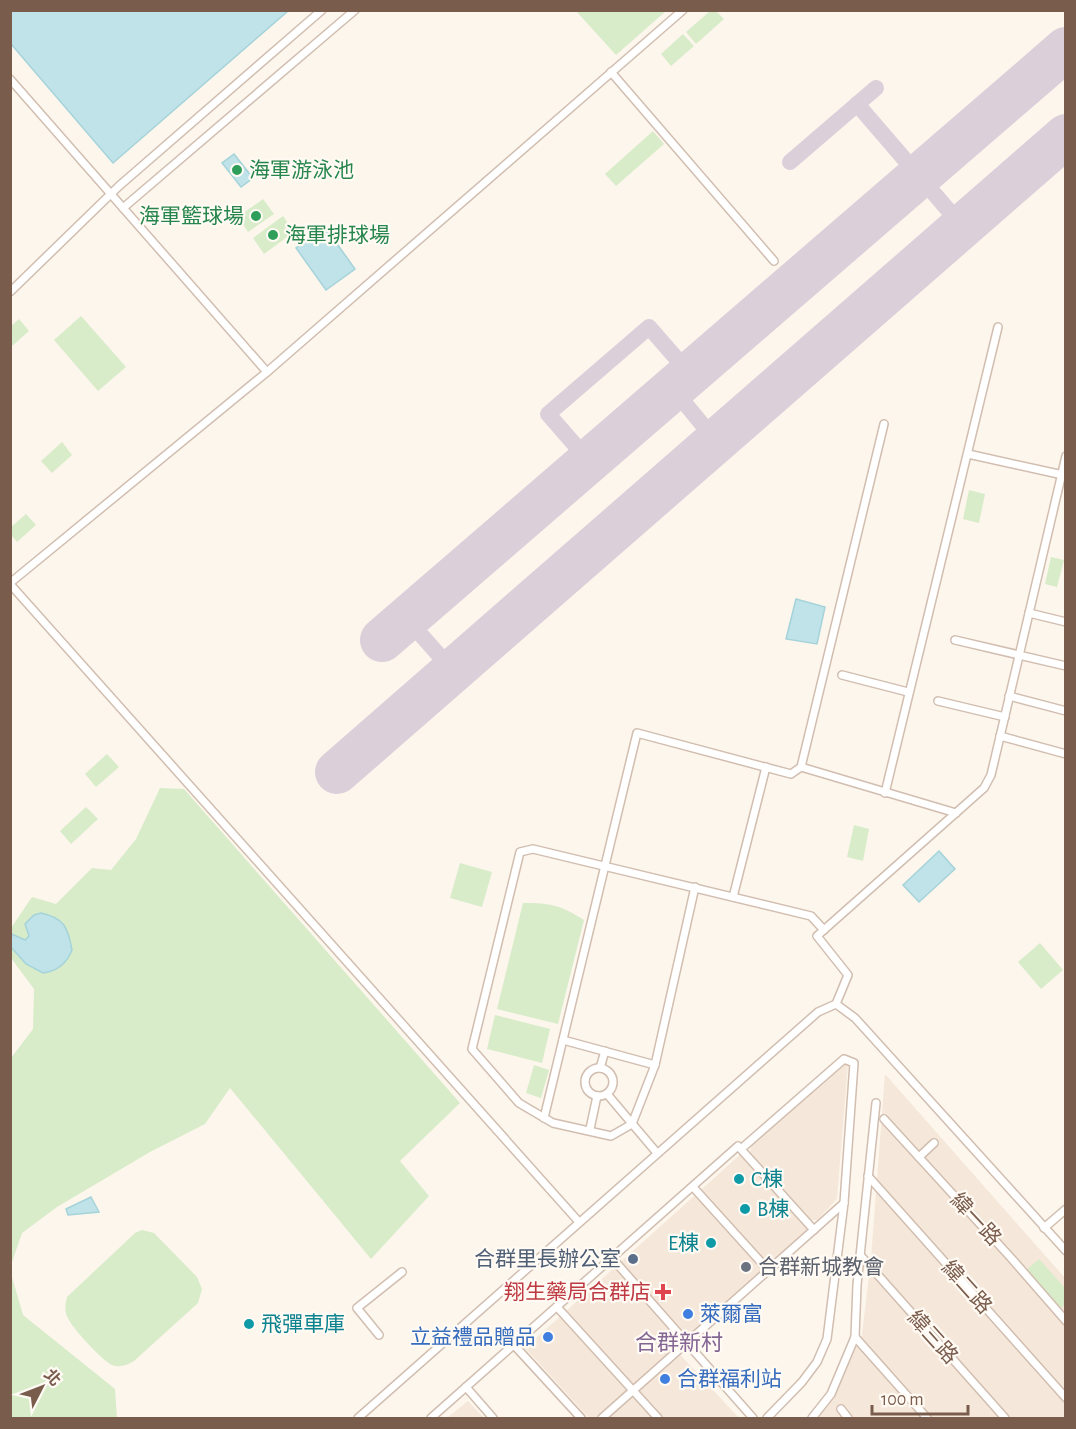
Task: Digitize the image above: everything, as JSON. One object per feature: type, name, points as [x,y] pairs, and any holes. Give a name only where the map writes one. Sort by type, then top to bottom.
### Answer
[{"type":"street","points":[[10,292],[110,195],[322,10]]},
{"type":"street","points":[[123,208],[355,10]]},
{"type":"street","points":[[579,1222],[10,584],[267,372],[683,10]]},
{"type":"street","points":[[611,72],[774,261]]},
{"type":"street","points":[[10,79],[267,372]]},
{"type":"street","points":[[885,793],[998,327]]},
{"type":"street","points":[[544,1118],[637,734],[791,774],[801,767],[884,424]]},
{"type":"street","points":[[968,454],[1063,475]]},
{"type":"street","points":[[358,1419],[818,1012],[836,1005],[848,975],[817,936],[984,788],[991,775],[1063,475],[1065,456]]},
{"type":"street","points":[[1029,613],[1065,622]]},
{"type":"street","points":[[955,640],[1065,666]]},
{"type":"street","points":[[842,675],[908,692]]},
{"type":"street","points":[[1009,696],[1065,711]]},
{"type":"street","points":[[938,701],[1005,717]]},
{"type":"street","points":[[1000,736],[1065,754]]},
{"type":"street","points":[[801,767],[956,813]]},
{"type":"street","points":[[733,897],[766,768]]},
{"type":"street","points":[[695,887],[655,1065],[632,1124],[611,1136],[590,1129],[553,1123],[519,1103],[472,1049],[520,852],[533,849],[695,887],[812,916],[824,930]]},
{"type":"street","points":[[836,1005],[855,1018],[1065,1251]]},
{"type":"street","points":[[563,1040],[655,1065]]},
{"type":"street","points":[[600,1068],[604,1051]]},
{"type":"street","points":[[431,1419],[693,1187],[838,1063],[849,1059],[854,1063],[844,1203],[827,1340],[817,1362],[802,1382],[767,1419]]},
{"type":"street","points":[[600,1068],[609,1073],[613,1081],[607,1094],[597,1096],[589,1093],[585,1080],[588,1072],[600,1068]]},
{"type":"street","points":[[607,1094],[657,1153]]},
{"type":"street","points":[[590,1129],[597,1096]]},
{"type":"street","points":[[812,1419],[831,1394],[855,1337],[876,1103]]},
{"type":"street","name":"緯一路","points":[[884,1119],[1065,1321]]},
{"type":"street","points":[[919,1157],[934,1143]]},
{"type":"street","points":[[740,1148],[814,1230]]},
{"type":"street","name":"緯二路","points":[[868,1176],[1065,1398]]},
{"type":"street","points":[[693,1187],[769,1271]]},
{"type":"street","points":[[602,1419],[844,1203]]},
{"type":"street","points":[[1044,1227],[1065,1209]]},
{"type":"street","name":"緯三路","points":[[861,1256],[1005,1419]]},
{"type":"street","points":[[612,1258],[753,1419]]},
{"type":"street","points":[[379,1335],[357,1308],[402,1272]]},
{"type":"street","points":[[557,1307],[658,1419]]},
{"type":"street","points":[[855,1337],[927,1419]]},
{"type":"street","points":[[514,1345],[581,1419]]},
{"type":"street","points":[[466,1388],[493,1419]]},
{"type":"street","points":[[841,1409],[848,1419]]},
{"type":"shaded area","points":[[843,1063],[848,1064],[837,1199],[817,1220],[811,1220],[750,1153],[751,1145]]},
{"type":"shaded area","points":[[885,1074],[1065,1278],[1065,1418],[813,1418],[833,1399],[862,1335],[871,1258]]},
{"type":"shaded area","points":[[743,1152],[811,1227],[674,1348],[739,1418],[589,1418],[525,1348]]},
{"type":"shaded area","points":[[468,1401],[484,1418],[447,1418]]},
{"type":"green space","points":[[576,11],[666,11],[616,55]]},
{"type":"green space","points":[[710,11],[716,11],[724,19],[696,44],[686,32]]},
{"type":"green space","points":[[683,34],[694,46],[671,66],[661,54]]},
{"type":"green space","points":[[653,131],[664,144],[616,186],[605,174]]},
{"type":"green space","name":"海軍籃球場","points":[[263,199],[274,214],[248,232],[238,217]]},
{"type":"green space","name":"海軍排球場","points":[[283,216],[294,232],[264,254],[253,238]]},
{"type":"green space","points":[[81,316],[126,367],[98,391],[54,340]]},
{"type":"green space","points":[[19,319],[29,331],[11,347],[11,326]]},
{"type":"green space","points":[[62,442],[72,455],[52,473],[41,461]]},
{"type":"green space","points":[[969,490],[985,494],[979,523],[963,519]]},
{"type":"green space","points":[[26,514],[36,525],[17,542],[11,535],[11,527]]},
{"type":"green space","points":[[1051,557],[1064,560],[1057,587],[1045,584]]},
{"type":"green space","points":[[107,754],[119,767],[96,787],[85,774]]},
{"type":"green space","points":[[160,788],[184,789],[460,1103],[400,1161],[429,1196],[371,1259],[230,1088],[205,1124],[150,1152],[57,1207],[22,1233],[11,1265],[11,1058],[33,1029],[34,989],[11,958],[11,928],[32,897],[56,904],[92,868],[111,870],[136,839]]},
{"type":"green space","points":[[86,807],[98,819],[71,844],[60,831]]},
{"type":"green space","points":[[854,825],[869,829],[863,861],[847,857]]},
{"type":"green space","points":[[460,863],[492,872],[482,907],[450,898]]},
{"type":"green space","points":[[523,903],[555,906],[584,920],[558,1024],[497,1009]]},
{"type":"green space","points":[[1040,943],[1063,970],[1041,989],[1018,962]]},
{"type":"green space","points":[[495,1015],[550,1029],[542,1063],[487,1049]]},
{"type":"green space","points":[[534,1065],[549,1070],[541,1098],[526,1093]]},
{"type":"green space","points":[[142,1230],[154,1233],[197,1277],[202,1289],[198,1303],[134,1361],[123,1366],[115,1366],[96,1352],[72,1325],[66,1314],[66,1300],[135,1233]]},
{"type":"green space","points":[[1039,1259],[1065,1288],[1065,1304],[1060,1309],[1025,1271]]},
{"type":"green space","points":[[10,1270],[23,1315],[115,1389],[117,1418],[11,1418]]},
{"type":"water","points":[[10,11],[288,11],[113,163],[11,44]]},
{"type":"water","name":"海軍游泳池","points":[[234,154],[253,178],[241,187],[222,163]]},
{"type":"water","points":[[325,227],[355,269],[326,290],[296,248]]},
{"type":"water","points":[[796,599],[825,607],[817,644],[786,639]]},
{"type":"water","points":[[939,851],[955,869],[919,902],[903,885]]},
{"type":"water","points":[[41,913],[55,918],[64,925],[72,950],[61,966],[43,973],[26,964],[10,946],[12,934],[25,940],[29,936],[25,924],[34,915]]},
{"type":"water","points":[[91,1197],[99,1212],[68,1215],[66,1209]]},
{"type":"taxiway","points":[[790,162],[876,88]]},
{"type":"taxiway","points":[[857,104],[962,226]]},
{"type":"taxiway","points":[[589,461],[548,414],[649,327],[690,374]]},
{"type":"taxiway","points":[[673,389],[716,441]]},
{"type":"taxiway","points":[[407,619],[453,671]]},
{"type":"runway","points":[[382,640],[1066,49]]},
{"type":"runway","points":[[337,772],[1066,136]]},
{"type":"place","name":"海軍游泳池","points":[[237,170]]},
{"type":"place","name":"海軍籃球場","points":[[256,216]]},
{"type":"place","name":"海軍排球場","points":[[273,235]]},
{"type":"place","name":"C棟","points":[[739,1179]]},
{"type":"place","name":"B棟","points":[[745,1209]]},
{"type":"place","name":"E棟","points":[[711,1243]]},
{"type":"place","name":"合群里長辦公室","points":[[633,1259]]},
{"type":"place","name":"合群新城教會","points":[[746,1267]]},
{"type":"place","name":"翔生藥局合群店","points":[[663,1292]]},
{"type":"place","name":"萊爾富","points":[[688,1314]]},
{"type":"place","name":"飛彈車庫","points":[[249,1324]]},
{"type":"place","name":"立益禮品贈品","points":[[548,1337]]},
{"type":"place","name":"合群福利站","points":[[665,1379]]},
{"type":"district","name":"合群新村","points":[[679,1342]]}]
